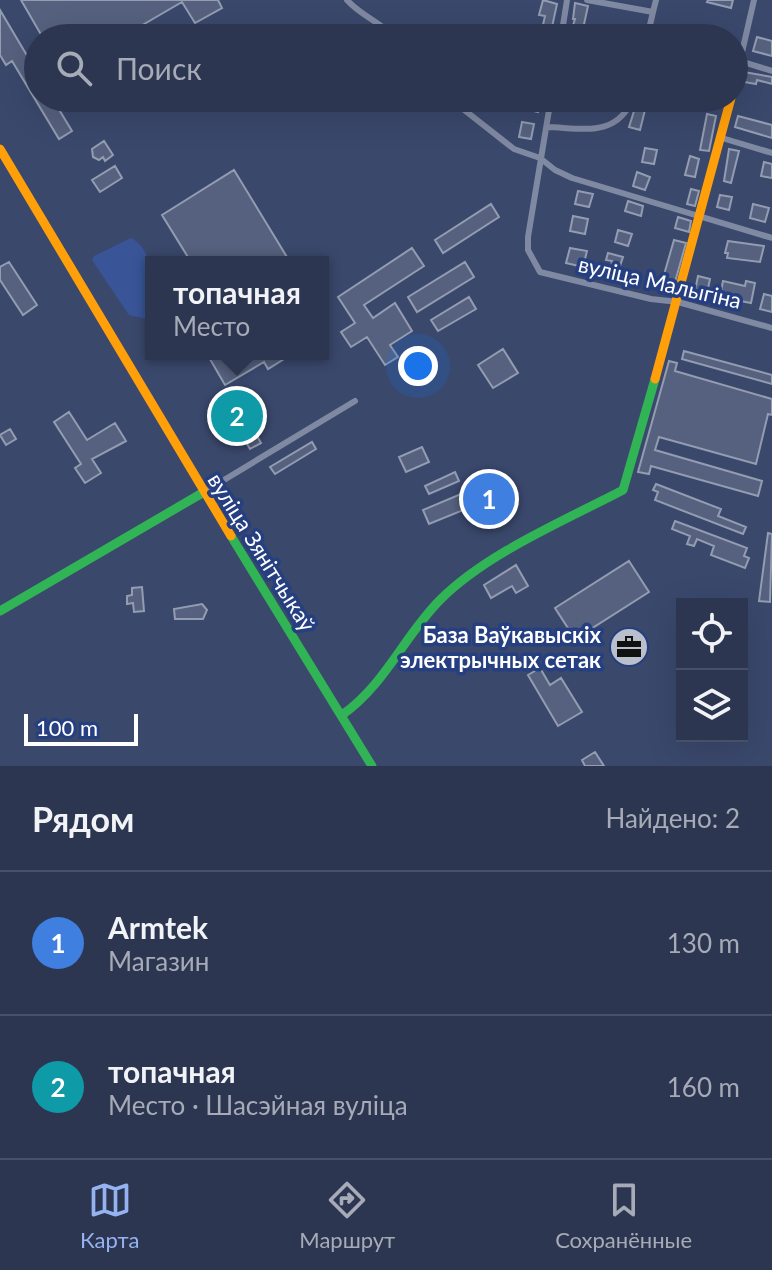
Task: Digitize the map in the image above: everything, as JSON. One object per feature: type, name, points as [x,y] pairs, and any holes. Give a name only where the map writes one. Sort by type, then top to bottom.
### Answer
[{"type":"street","points":[[347,0],[357,11],[381,24]]},
{"type":"street","points":[[563,24],[567,0]]},
{"type":"street","points":[[587,0],[653,12]]},
{"type":"street","points":[[650,24],[656,0]]},
{"type":"street","points":[[748,26],[754,0]]},
{"type":"street","points":[[748,64],[772,71]]},
{"type":"street","points":[[467,112],[514,149],[540,158],[572,178],[772,238]]},
{"type":"street","points":[[540,158],[549,112]]},
{"type":"street","points":[[547,127],[605,126],[618,122],[627,112]]},
{"type":"street","points":[[342,715],[374,690],[421,621],[456,584],[477,568],[623,490],[702,217],[728,112]]},
{"type":"street","points":[[722,138],[772,153]]},
{"type":"street","name":"вуліца Зянітчыкаў","points":[[0,149],[372,766]]},
{"type":"street","name":"вуліца Малыгіна","points":[[540,158],[528,237],[528,250],[540,272],[651,299],[678,302],[772,328]]},
{"type":"street","points":[[0,611],[355,401]]},
{"type":"shaded area","points":[[131,238],[140,244],[147,256],[145,319],[129,315],[92,260],[94,256]]},
{"type":"building","points":[[21,0],[218,0],[222,8],[195,23],[182,2],[144,24],[35,24]]},
{"type":"building","points":[[543,0],[557,4],[553,24],[543,24],[545,16],[539,15]]},
{"type":"building","points":[[708,0],[733,0],[731,8]]},
{"type":"building","points":[[575,3],[588,6],[584,24],[573,24]]},
{"type":"building","points":[[0,10],[24,50],[24,81],[12,61],[6,65],[0,55]]},
{"type":"building","points":[[757,37],[772,41],[772,56],[753,51]]},
{"type":"building","points":[[748,73],[772,77],[772,84],[757,80],[756,84],[748,83]]},
{"type":"building","points":[[43,112],[60,112],[72,131],[59,139]]},
{"type":"building","points":[[634,112],[644,112],[640,130],[629,127]]},
{"type":"building","points":[[707,114],[716,116],[709,151],[700,150]]},
{"type":"building","points":[[738,116],[772,125],[772,138],[735,127]]},
{"type":"building","points":[[522,122],[534,124],[531,139],[519,137]]},
{"type":"building","points":[[104,141],[113,155],[105,161],[103,157],[99,160],[93,157],[92,149]]},
{"type":"building","points":[[645,148],[657,150],[654,164],[642,162]]},
{"type":"building","points":[[729,149],[739,151],[731,183],[724,181]]},
{"type":"building","points":[[690,156],[699,159],[695,177],[685,175]]},
{"type":"building","points":[[764,162],[772,164],[772,178],[761,176]]},
{"type":"building","points":[[115,166],[122,178],[100,192],[92,180]]},
{"type":"building","points":[[234,170],[286,256],[187,256],[162,215]]},
{"type":"building","points":[[637,172],[650,177],[645,190],[633,186]]},
{"type":"building","points":[[691,189],[699,191],[695,206],[687,204]]},
{"type":"building","points":[[578,191],[593,194],[589,207],[575,204]]},
{"type":"building","points":[[720,195],[732,197],[729,210],[717,207]]},
{"type":"building","points":[[628,201],[643,206],[641,216],[625,211]]},
{"type":"building","points":[[491,204],[499,217],[443,253],[435,240]]},
{"type":"building","points":[[753,204],[769,208],[765,222],[750,218]]},
{"type":"building","points":[[573,216],[588,219],[585,234],[570,231]]},
{"type":"building","points":[[678,217],[691,221],[689,232],[675,228]]},
{"type":"building","points":[[618,230],[632,234],[628,246],[615,242]]},
{"type":"building","points":[[674,240],[686,243],[675,282],[663,278]]},
{"type":"building","points":[[728,241],[764,246],[760,262],[727,258]]},
{"type":"building","points":[[412,248],[424,266],[364,305],[373,318],[395,303],[412,331],[390,345],[398,357],[385,365],[367,337],[351,347],[341,332],[355,323],[338,297]]},
{"type":"building","points":[[570,248],[587,251],[583,267],[566,263]]},
{"type":"building","points":[[608,253],[623,257],[619,269],[611,267],[612,261],[606,260]]},
{"type":"building","points":[[9,262],[37,305],[23,315],[0,280],[0,267]]},
{"type":"building","points":[[465,262],[474,277],[417,312],[408,297]]},
{"type":"building","points":[[698,276],[710,279],[707,293],[695,291]]},
{"type":"building","points":[[723,281],[745,286],[746,281],[755,283],[751,303],[720,297]]},
{"type":"building","points":[[764,294],[772,296],[772,312],[760,309]]},
{"type":"building","points":[[469,297],[476,309],[438,331],[431,320]]},
{"type":"building","points":[[503,349],[518,373],[493,388],[478,365]]},
{"type":"building","points":[[684,351],[772,375],[772,384],[682,359]]},
{"type":"building","points":[[210,360],[282,360],[268,369],[264,362],[225,385]]},
{"type":"building","points":[[669,361],[677,363],[675,371],[772,399],[772,415],[768,414],[756,464],[659,437],[655,450],[762,481],[758,496],[651,466],[649,474],[638,472]]},
{"type":"building","points":[[69,412],[87,440],[115,423],[126,441],[92,459],[101,473],[85,483],[75,468],[81,464],[54,422]]},
{"type":"building","points":[[252,427],[261,443],[250,449],[241,434]]},
{"type":"building","points":[[10,429],[16,439],[6,445],[0,435]]},
{"type":"building","points":[[312,442],[316,449],[275,474],[270,467]]},
{"type":"building","points":[[422,447],[429,462],[406,472],[399,457]]},
{"type":"building","points":[[455,472],[459,481],[429,494],[425,486]]},
{"type":"building","points":[[487,483],[490,491],[497,488],[504,509],[495,512],[498,521],[479,526],[473,506],[429,524],[423,510]]},
{"type":"building","points":[[656,484],[721,509],[718,516],[746,527],[743,534],[655,500],[658,492],[653,490]]},
{"type":"building","points":[[675,521],[747,548],[744,556],[749,558],[745,568],[711,555],[714,546],[697,539],[694,546],[687,544],[690,536],[672,529]]},
{"type":"building","points":[[768,533],[772,534],[770,602],[759,601]]},
{"type":"building","points":[[629,561],[649,592],[575,639],[555,608]]},
{"type":"building","points":[[516,565],[528,586],[516,593],[512,586],[491,598],[484,585]]},
{"type":"building","points":[[142,587],[144,611],[134,612],[133,603],[127,604],[127,596],[132,595],[132,588]]},
{"type":"building","points":[[202,604],[207,610],[203,619],[175,619],[174,609]]},
{"type":"building","points":[[540,668],[550,685],[561,678],[582,712],[558,726],[528,675]]},
{"type":"building","points":[[595,752],[604,766],[585,766],[582,760]]},
{"type":"traffic: fast","points":[[342,715],[370,689],[427,614],[459,583],[527,539],[623,490],[655,379]]},
{"type":"traffic: fast","points":[[0,611],[204,492]]},
{"type":"traffic: fast","points":[[231,536],[372,766]]},
{"type":"traffic: slow","points":[[655,379],[727,112]]},
{"type":"traffic: slow","points":[[0,149],[231,536]]},
{"type":"place","name":"топачная","points":[[237,416]]},
{"type":"place","name":"Armtek","points":[[489,499]]},
{"type":"place","name":"База Ваўкавыскіх электрычных сетак","points":[[629,647]]}]
